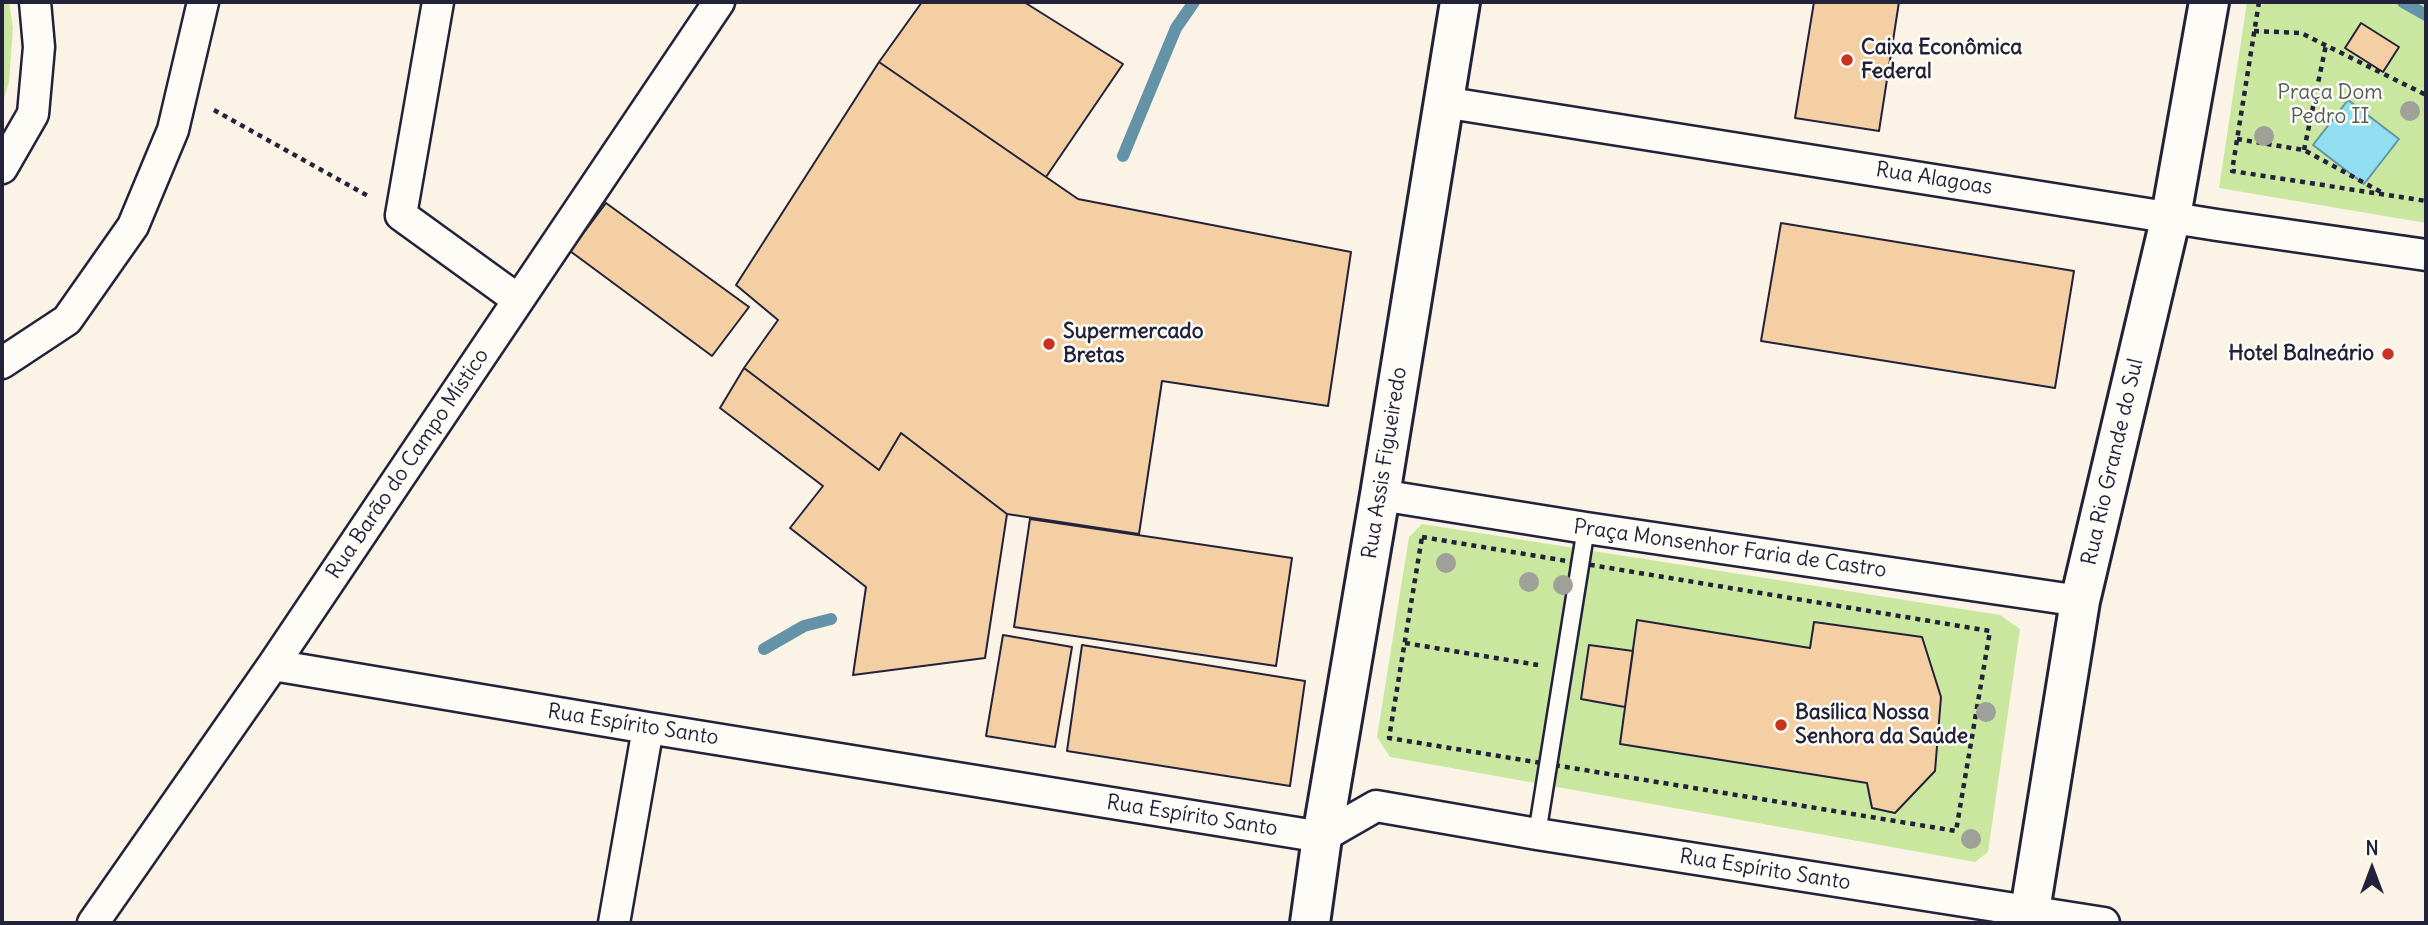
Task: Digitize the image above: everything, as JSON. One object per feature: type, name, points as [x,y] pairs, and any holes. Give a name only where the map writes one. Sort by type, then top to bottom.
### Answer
[{"type":"street","points":[[2,168],[33,114],[39,47],[35,2]]},
{"type":"street","points":[[2,363],[67,320],[133,226],[173,130],[203,2]]},
{"type":"street","points":[[439,2],[401,215],[517,299]]},
{"type":"street","name":"Rua Barão do Campo Místico","points":[[93,923],[273,665],[719,2]]},
{"type":"street","name":"Rua Assis Figueiredo","points":[[1310,923],[1460,2]]},
{"type":"street","name":"Rua Rio Grande do Sul","points":[[2029,917],[2080,601],[2171,216],[2209,2]]},
{"type":"street","name":"Rua Alagoas","points":[[1443,102],[2426,255]]},
{"type":"street","name":"Praça Monsenhor Faria de Castro","points":[[1381,495],[2080,601]]},
{"type":"street","name":"Rua Espírito Santo","points":[[273,665],[1322,837],[1376,806],[2029,917],[2104,923]]},
{"type":"street","points":[[614,923],[648,728]]},
{"type":"lane","points":[[1537,834],[1586,528]]},
{"type":"path","points":[[2259,2],[2232,171],[2426,201]]},
{"type":"path","points":[[2254,31],[2301,33],[2426,95]]},
{"type":"path","points":[[2304,150],[2326,45]]},
{"type":"path","points":[[183,92],[401,215]]},
{"type":"path","points":[[2237,139],[2304,150],[2385,194]]},
{"type":"path","points":[[1422,537],[1581,563],[1990,631],[1956,831],[1388,738],[1422,537]]},
{"type":"path","points":[[1405,643],[1563,669]]},
{"type":"green space","points":[[2,2],[9,2],[13,27],[9,82],[2,104]]},
{"type":"green space","name":"Praça Dom Pedro II","points":[[2247,2],[2426,2],[2426,223],[2219,188]]},
{"type":"green space","points":[[1422,524],[2000,615],[2020,629],[1988,852],[1975,862],[1390,757],[1377,737],[1409,537]]},
{"type":"water","points":[[2348,100],[2399,139],[2364,184],[2313,145]]},
{"type":"building","points":[[922,2],[1024,2],[1123,64],[1046,177],[879,62]]},
{"type":"building","name":"Caixa Econômica Federal","points":[[1814,2],[1899,2],[1879,131],[1795,118]]},
{"type":"building","points":[[2361,23],[2399,47],[2383,72],[2345,48]]},
{"type":"building","points":[[879,62],[1078,199],[1351,252],[1328,406],[1162,381],[1139,534],[1007,514],[901,433],[879,470],[744,368],[778,320],[736,285]]},
{"type":"building","points":[[606,203],[749,307],[712,356],[570,251]]},
{"type":"building","points":[[1781,223],[2074,271],[2055,388],[1761,341]]},
{"type":"building","points":[[744,368],[879,470],[901,433],[1007,514],[985,658],[853,675],[866,587],[790,528],[823,486],[720,408]]},
{"type":"building","points":[[1030,519],[1292,558],[1276,666],[1014,627]]},
{"type":"building","name":"Basílica Nossa Senhora da Saúde","points":[[1637,620],[1810,648],[1814,622],[1922,637],[1941,697],[1935,771],[1895,813],[1872,808],[1867,783],[1620,744]]},
{"type":"building","points":[[1003,635],[1072,647],[1055,747],[986,736]]},
{"type":"building","points":[[1082,645],[1305,681],[1290,786],[1067,751]]},
{"type":"building","points":[[1589,645],[1633,651],[1625,707],[1581,699]]},
{"type":"waterway","points":[[1123,156],[1176,28],[1194,2]]},
{"type":"waterway","points":[[2403,2],[2426,15]]},
{"type":"waterway","points":[[764,649],[804,626],[831,619]]},
{"type":"place","name":"Caixa Econômica Federal","points":[[1847,60]]},
{"type":"place","name":"Supermercado Bretas","points":[[1049,344]]},
{"type":"place","name":"Hotel Balneário","points":[[2388,354]]},
{"type":"place","name":"Basílica Nossa Senhora da Saúde","points":[[1781,725]]}]
